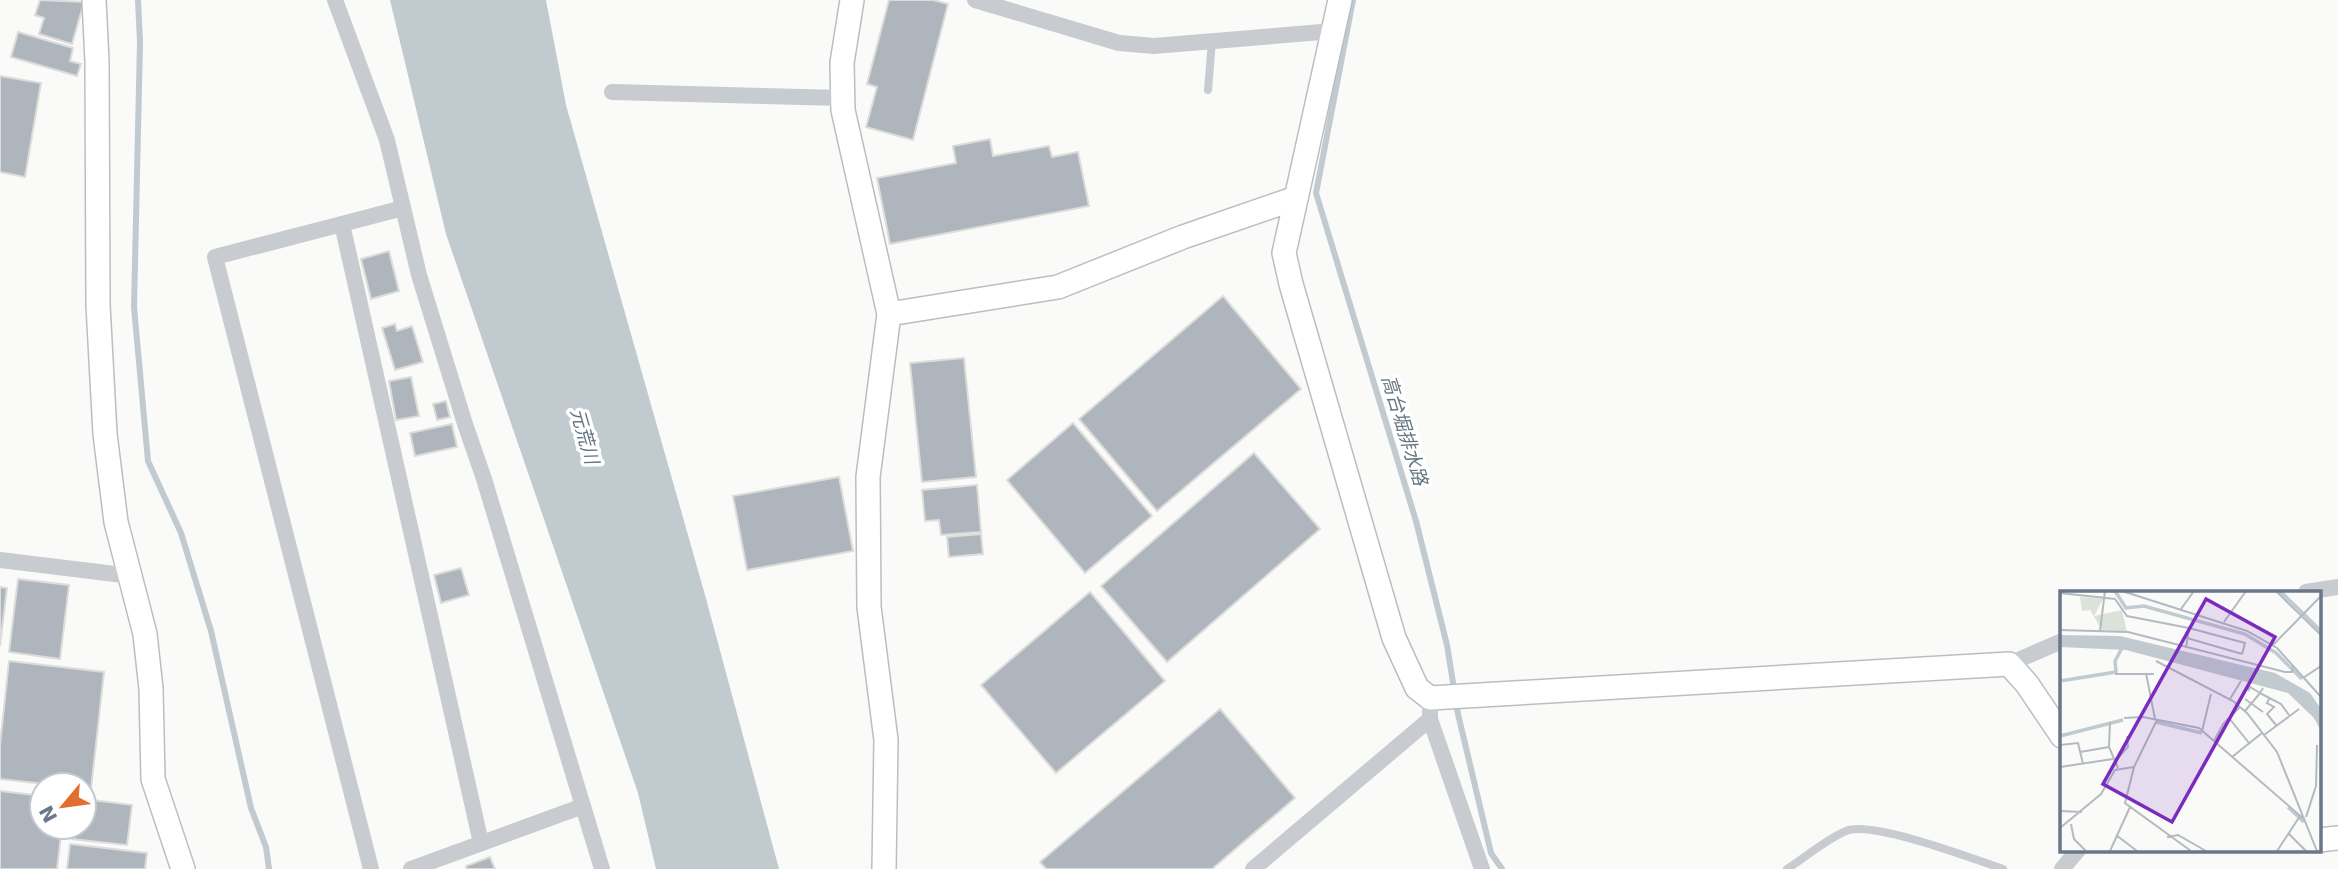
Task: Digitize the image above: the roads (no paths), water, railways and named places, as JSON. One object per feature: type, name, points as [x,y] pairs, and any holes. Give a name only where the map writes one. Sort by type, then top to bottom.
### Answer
[{"type":"street","points":[[94,0],[97,61],[98,304],[105,434],[116,522],[145,635],[151,689],[153,779],[183,869]]},
{"type":"street","points":[[335,0],[387,140],[419,275],[602,869]]},
{"type":"street","points":[[852,0],[842,63],[843,110],[889,314],[868,477],[869,607],[886,740],[884,869]]},
{"type":"street","points":[[975,0],[1119,43],[1154,46],[1334,30]]},
{"type":"street","points":[[1030,16],[1036,0]]},
{"type":"street","points":[[1340,0],[1284,253],[1394,638],[1430,708],[1482,869]]},
{"type":"street","points":[[612,92],[843,98]]},
{"type":"street","points":[[889,314],[1058,287],[1184,237],[1296,198]]},
{"type":"street","points":[[372,869],[215,257],[403,208]]},
{"type":"street","points":[[342,224],[481,843]]},
{"type":"street","points":[[0,560],[131,576]]},
{"type":"street","points":[[2316,591],[2338,587]]},
{"type":"street","points":[[1253,869],[1430,708],[2009,664],[2060,642]]},
{"type":"street","points":[[2009,664],[2028,684],[2060,733]]},
{"type":"street","points":[[411,869],[583,806]]},
{"type":"street","points":[[2320,840],[2338,838]]},
{"type":"street","points":[[2062,869],[2076,852]]},
{"type":"lane","points":[[1208,90],[1212,41]]},
{"type":"lane","points":[[1787,869],[1848,830],[1857,830],[1912,839],[2003,869]]},
{"type":"water","name":"元荒川","points":[[390,0],[546,0],[566,105],[705,595],[779,869],[656,869],[638,793],[446,234]]},
{"type":"waterway","points":[[138,0],[140,42],[134,307],[148,461],[181,533],[211,631],[251,808],[266,847],[269,869]]},
{"type":"waterway","name":"高台堀排水路","points":[[1353,0],[1316,193],[1416,521],[1447,645],[1458,714],[1491,853],[1502,869]]}]
